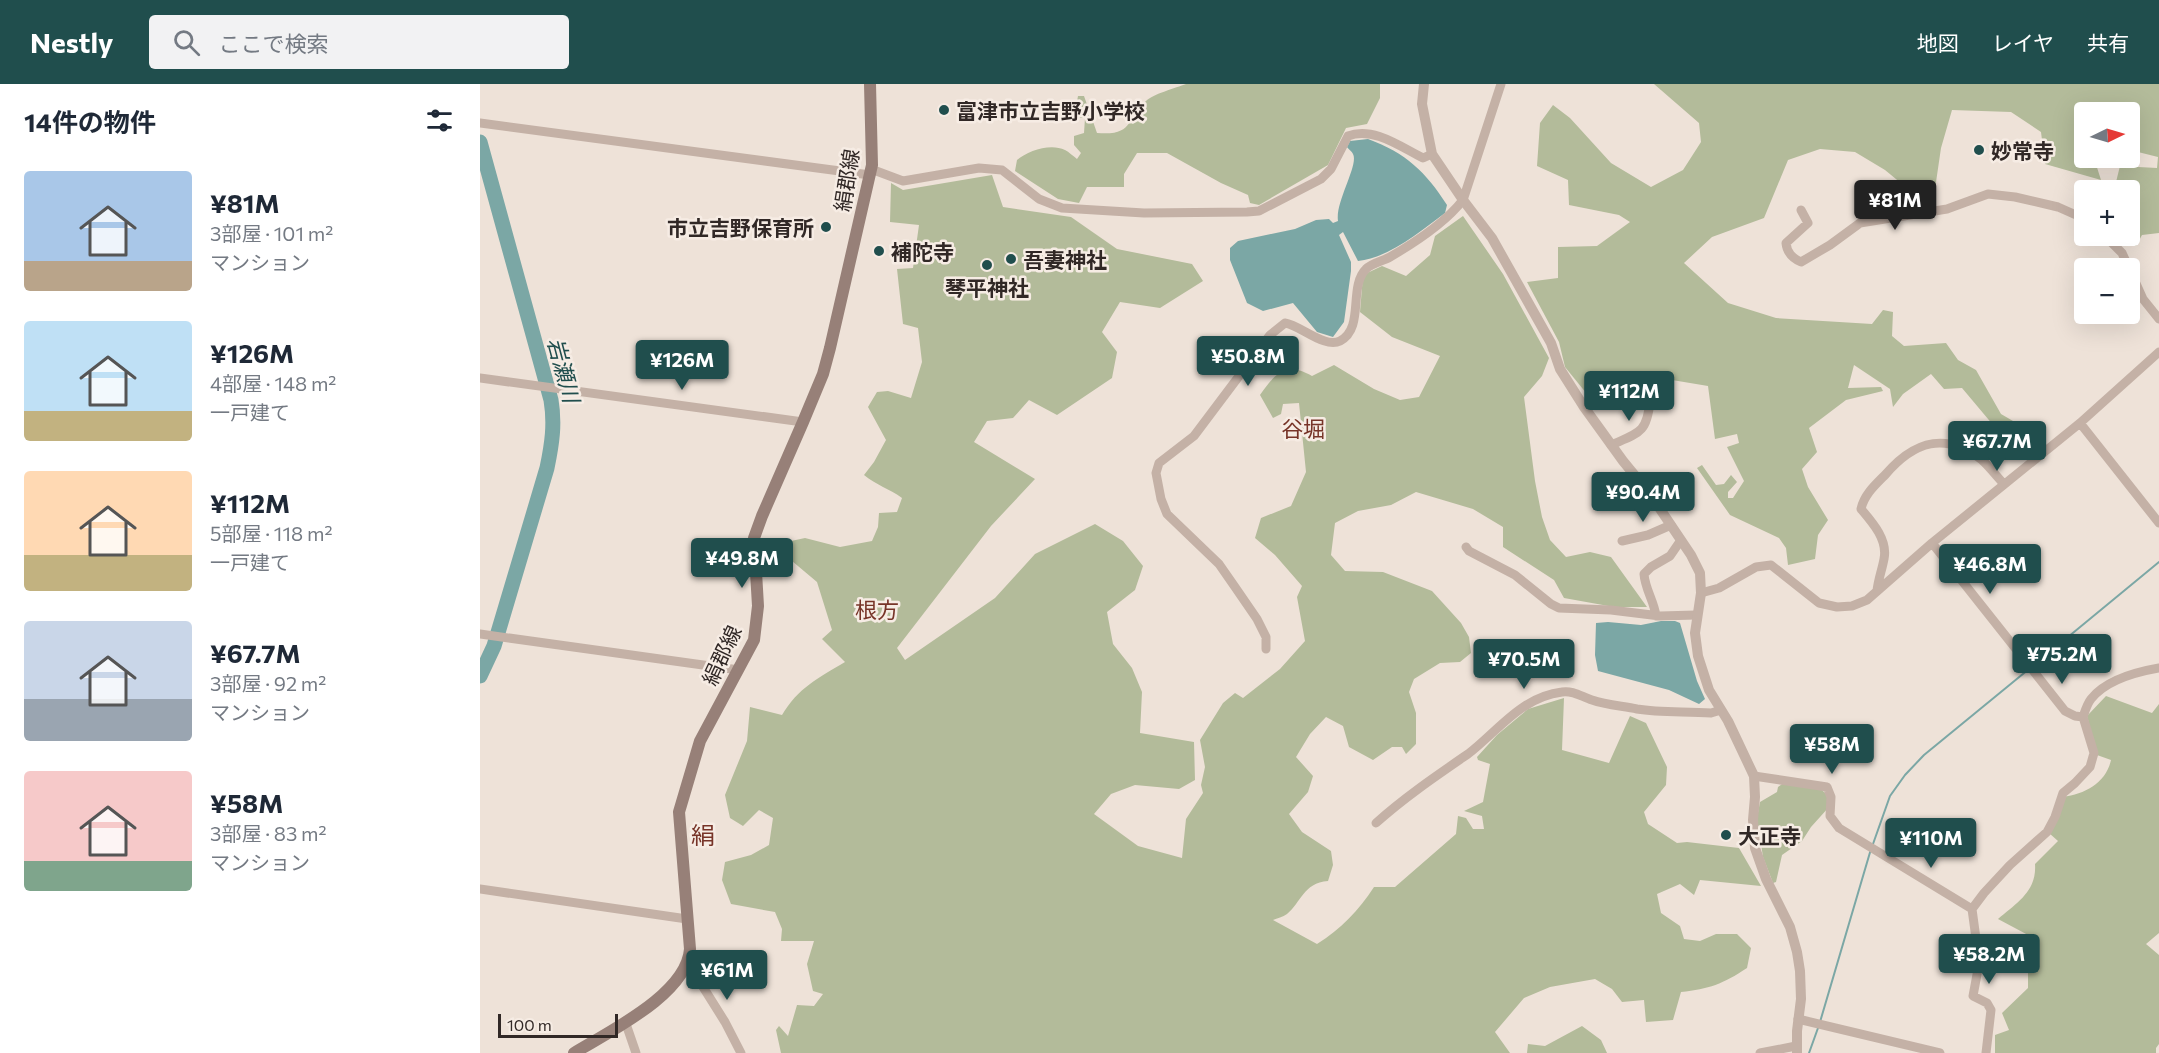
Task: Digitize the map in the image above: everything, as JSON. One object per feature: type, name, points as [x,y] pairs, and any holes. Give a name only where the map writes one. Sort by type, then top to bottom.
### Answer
[{"type":"main road","name":"絹郡線","points":[[688,963],[690,949],[679,825],[681,802],[700,741],[754,640],[758,606],[754,538],[804,422],[823,374],[830,348],[871,172],[873,158],[870,84]]},
{"type":"main road","points":[[574,1053],[667,992],[679,979],[688,963]]},
{"type":"street","points":[[1424,84],[1422,104],[1432,154],[1492,238],[1551,343],[1560,369],[1584,407],[1650,494],[1700,573],[1701,594],[1695,633],[1698,656],[1709,690],[1728,721],[1754,776],[1755,848],[1766,879],[1790,927],[1800,971],[1801,999],[1797,1049],[1760,1053]]},
{"type":"street","points":[[1266,649],[1266,637],[1236,587],[1219,564],[1167,514],[1161,499],[1156,473],[1159,463],[1194,436],[1270,335],[1285,323],[1293,324],[1314,337],[1331,343],[1340,342],[1349,332],[1354,320],[1357,287],[1365,269],[1390,257],[1451,215],[1463,200],[1501,84]]},
{"type":"street","points":[[482,123],[871,172],[903,181],[979,168],[1002,170],[1039,199],[1062,208],[1144,213],[1259,211],[1321,179],[1331,169],[1348,136],[1353,134],[1375,134],[1423,158],[1432,154]]},
{"type":"street","points":[[1801,210],[1808,223],[1786,243],[1787,250],[1792,257],[1801,262],[1830,245],[1860,223],[1947,209],[1988,194],[2015,197],[2058,207],[2074,214]]},
{"type":"street","points":[[2115,246],[2124,258]]},
{"type":"street","points":[[2140,292],[2159,319]]},
{"type":"street","points":[[1701,594],[1719,588],[1756,567],[1771,565],[1819,603],[1837,607],[1852,606],[1867,600],[1932,543],[2080,423],[2159,352]]},
{"type":"street","points":[[480,378],[804,422]]},
{"type":"street","points":[[1611,445],[1638,432],[1644,426],[1648,419],[1650,401]]},
{"type":"street","points":[[2080,423],[2159,523]]},
{"type":"street","points":[[1877,591],[1878,578],[1885,557],[1883,540],[1862,509],[1863,499],[1890,468],[1913,449],[1936,442],[1947,443],[1961,447],[1983,461],[2004,484]]},
{"type":"street","points":[[1622,541],[1648,535],[1671,525]]},
{"type":"street","points":[[1656,616],[1644,574],[1670,556],[1681,540]]},
{"type":"street","points":[[1932,543],[2066,711],[2083,717]]},
{"type":"street","points":[[1466,547],[1469,551],[1515,575],[1559,608],[1611,610],[1656,616],[1696,615]]},
{"type":"street","points":[[480,634],[739,670]]},
{"type":"street","points":[[1986,1053],[1991,1010],[1987,1004],[1973,996],[1978,969],[1972,909],[2010,865],[2047,832],[2055,817],[2062,793],[2076,783],[2090,767],[2094,753],[2083,717],[2090,700],[2102,689],[2130,674],[2159,668]]},
{"type":"street","points":[[1376,823],[1424,783],[1468,753],[1510,716],[1528,703],[1548,695],[1564,691],[1579,694],[1594,701],[1640,709],[1711,713],[1721,710]]},
{"type":"street","points":[[1754,776],[1827,787],[1831,797],[1830,816],[1839,828],[1972,909]]},
{"type":"street","points":[[480,889],[687,919]]},
{"type":"street","points":[[688,963],[725,1022],[741,1053]]},
{"type":"street","points":[[1798,1019],[1940,1053]]},
{"type":"street","points":[[625,1021],[636,1053]]},
{"type":"green space","points":[[1186,84],[1380,84],[1380,98],[1367,124],[1346,128],[1328,165],[1259,205],[1250,203],[1248,195],[1167,153],[1137,153],[1124,174],[1124,187],[1087,187],[1079,203],[1058,199],[1015,171],[1017,160],[1033,151],[1046,148],[1065,150],[1077,159],[1081,153],[1074,145],[1074,136],[1084,133],[1085,118],[1074,117],[1078,96],[1084,96],[1097,133],[1118,132],[1128,125],[1149,98]]},
{"type":"green space","points":[[1654,84],[2159,84],[2159,233],[2142,235],[2140,239],[2140,180],[2116,180],[2120,168],[2157,168],[2158,157],[2140,152],[2140,102],[2074,102],[2074,168],[2097,168],[2101,180],[2045,164],[2041,132],[2011,112],[1952,110],[1941,148],[1935,189],[1919,198],[1885,170],[1855,152],[1820,149],[1788,160],[1764,218],[1712,237],[1684,263],[1728,303],[1776,318],[1872,324],[1883,310],[1893,312],[1892,336],[1904,346],[1946,343],[1958,360],[1976,370],[2001,414],[2025,428],[2034,447],[2029,457],[2004,455],[2004,438],[1962,388],[1944,389],[1931,374],[1903,394],[1893,407],[1890,389],[1854,365],[1848,388],[1881,387],[1883,391],[1846,400],[1809,428],[1817,452],[1802,469],[1808,487],[1828,520],[1818,535],[1815,559],[1788,565],[1786,548],[1779,538],[1730,515],[1697,468],[1702,465],[1716,485],[1724,484],[1731,475],[1737,482],[1728,492],[1728,498],[1733,498],[1744,481],[1727,447],[1739,443],[1737,434],[1715,439],[1708,386],[1666,379],[1653,394],[1591,399],[1565,367],[1559,342],[1527,282],[1558,278],[1558,247],[1597,246],[1630,222],[1619,215],[1569,205],[1568,180],[1537,166],[1540,123],[1553,105],[1570,118],[1611,163],[1651,187],[1683,170],[1701,142],[1699,123]]},
{"type":"green space","points":[[992,175],[1003,207],[1071,217],[1117,249],[1192,264],[1203,281],[1160,308],[1120,302],[1102,332],[1117,352],[1112,378],[1057,415],[1029,400],[1013,418],[987,421],[974,442],[1035,479],[991,526],[897,648],[905,660],[995,598],[1035,554],[1095,524],[1123,541],[1143,566],[1135,590],[1107,612],[1113,644],[1132,668],[1142,692],[1140,733],[1194,742],[1195,780],[1179,789],[1135,785],[1111,794],[1094,814],[1138,846],[1182,858],[1186,819],[1203,793],[1201,785],[1205,767],[1200,740],[1223,703],[1235,693],[1243,698],[1280,669],[1305,641],[1297,597],[1302,586],[1275,555],[1255,538],[1261,518],[1291,506],[1306,472],[1299,403],[1283,404],[1281,414],[1273,418],[1260,395],[1276,375],[1282,372],[1295,370],[1312,376],[1334,365],[1374,389],[1400,400],[1419,397],[1440,356],[1392,337],[1360,312],[1363,275],[1382,266],[1406,276],[1430,255],[1435,236],[1463,216],[1503,274],[1549,358],[1542,376],[1524,397],[1535,481],[1542,517],[1550,540],[1566,557],[1590,552],[1611,557],[1647,607],[1614,607],[1564,598],[1554,580],[1503,547],[1503,527],[1473,509],[1416,492],[1391,505],[1358,511],[1335,523],[1331,555],[1345,571],[1383,572],[1432,591],[1461,623],[1469,637],[1471,653],[1460,662],[1440,663],[1414,679],[1409,692],[1416,713],[1416,744],[1406,754],[1402,747],[1392,747],[1373,760],[1349,747],[1343,726],[1326,717],[1310,734],[1296,757],[1313,776],[1308,792],[1289,814],[1302,832],[1331,851],[1333,865],[1328,881],[1313,885],[1303,894],[1292,910],[1273,920],[1317,944],[1349,918],[1374,887],[1395,887],[1456,834],[1458,816],[1466,818],[1473,829],[1484,829],[1482,816],[1464,811],[1483,802],[1490,764],[1478,760],[1477,757],[1497,735],[1528,709],[1564,698],[1562,750],[1609,763],[1630,716],[1646,723],[1667,767],[1666,785],[1644,812],[1648,824],[1677,843],[1687,842],[1739,848],[1761,886],[1700,880],[1694,895],[1680,884],[1657,894],[1661,913],[1680,926],[1684,939],[1700,941],[1716,934],[1737,934],[1751,948],[1747,968],[1716,985],[1681,992],[1673,1020],[1646,1022],[1644,1000],[1622,1002],[1612,989],[1595,979],[1550,987],[1524,998],[1495,1032],[1510,1053],[781,1053],[776,1030],[779,1026],[788,1036],[797,1005],[814,1006],[823,994],[813,991],[807,964],[814,941],[781,941],[782,929],[775,912],[731,904],[722,880],[725,862],[751,855],[769,845],[773,818],[759,810],[743,826],[730,818],[725,795],[747,741],[750,707],[782,715],[802,691],[845,662],[822,639],[832,630],[817,582],[792,561],[791,541],[805,538],[840,547],[872,541],[878,527],[879,513],[897,512],[902,498],[864,475],[886,440],[868,407],[877,392],[888,391],[911,398],[922,362],[918,328],[903,324],[897,269],[913,268],[919,225],[890,222],[891,183],[903,190]]},
{"type":"green space","points":[[2106,696],[2152,713],[2159,704],[2159,933],[2146,944],[2159,955],[2159,1044],[2156,1053],[1995,1053],[1995,1035],[2009,1030],[2002,1013],[2028,988],[2028,935],[1998,919],[2024,896],[2033,882],[2035,864],[2058,841],[2049,833],[2063,797],[2087,790],[2099,781],[2108,768],[2111,760],[2097,755],[2087,716]]},
{"type":"green space","points":[[1785,782],[1822,790],[1828,796],[1829,807],[1802,841],[1782,855],[1776,882],[1773,883],[1763,857],[1757,818],[1760,802],[1777,792],[1778,787]]},
{"type":"green space","points":[[1582,1026],[1601,1040],[1607,1053],[1527,1053],[1528,1044],[1545,1046]]},
{"type":"water","points":[[1368,139],[1404,157],[1423,173],[1447,205],[1445,213],[1404,243],[1370,259],[1358,261],[1343,232],[1339,235],[1351,262],[1351,271],[1344,322],[1333,337],[1317,332],[1293,303],[1263,311],[1247,303],[1230,260],[1230,248],[1238,241],[1295,229],[1316,220],[1329,219],[1333,223],[1338,221],[1340,204],[1354,159],[1347,147],[1350,141]]},
{"type":"water","points":[[1661,621],[1680,623],[1697,681],[1705,699],[1699,704],[1669,690],[1598,671],[1595,655],[1596,623],[1641,625]]},
{"type":"waterway","name":"岩瀬川","points":[[480,142],[551,400],[553,426],[547,468],[494,646],[480,676]]},
{"type":"waterway","points":[[2034,665],[2159,562]]},
{"type":"waterway","points":[[1873,844],[1890,796],[1905,775],[1924,755],[2029,669]]},
{"type":"waterway","points":[[1820,1022],[1871,849]]},
{"type":"waterway","points":[[1809,1053],[1818,1028]]},
{"type":"place","name":"富津市立吉野小学校","points":[[944,110]]},
{"type":"place","name":"妙常寺","points":[[1979,150]]},
{"type":"place","name":"市立吉野保育所","points":[[826,227]]},
{"type":"place","name":"補陀寺","points":[[879,251]]},
{"type":"place","name":"吾妻神社","points":[[1011,259]]},
{"type":"place","name":"琴平神社","points":[[987,265]]},
{"type":"place","name":"大正寺","points":[[1726,835]]},
{"type":"district","name":"谷堀","points":[[1303,428]]},
{"type":"district","name":"根方","points":[[877,609]]},
{"type":"district","name":"絹","points":[[703,834]]}]
